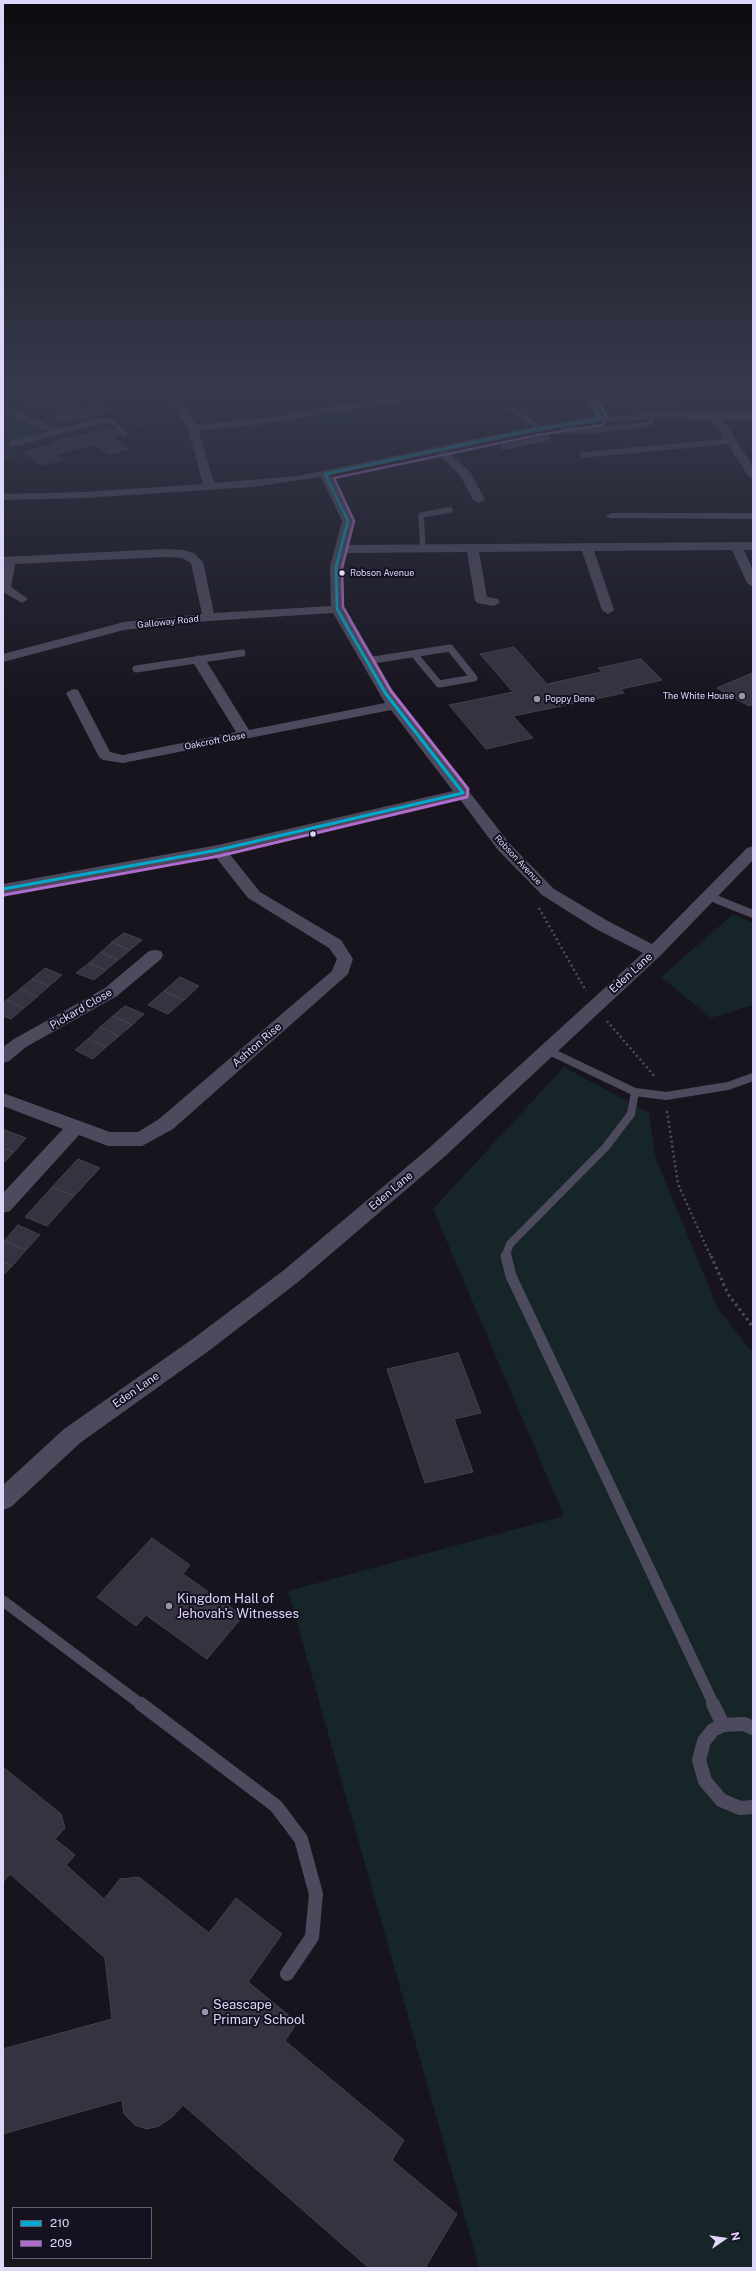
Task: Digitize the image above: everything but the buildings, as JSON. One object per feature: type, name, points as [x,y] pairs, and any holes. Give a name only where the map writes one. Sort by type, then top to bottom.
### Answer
[{"type":"street","name":"Robson Avenue","points":[[338,501],[348,521],[336,567],[337,609],[367,662],[394,705],[504,847],[548,892],[602,926],[654,952]]},
{"type":"street","points":[[612,516],[753,516]]},
{"type":"street","points":[[736,546],[753,583]]},
{"type":"street","points":[[341,549],[753,546]]},
{"type":"street","points":[[587,547],[608,610]]},
{"type":"street","points":[[472,548],[481,600],[494,602]]},
{"type":"street","points":[[22,599],[5,588],[6,561],[166,553],[183,554],[190,556],[197,562],[209,617]]},
{"type":"street","name":"Galloway Road","points":[[3,658],[124,626],[209,617],[337,609]]},
{"type":"street","points":[[198,659],[245,735]]},
{"type":"street","name":"Oakcroft Close","points":[[73,693],[104,754],[108,757],[122,759],[394,705]]},
{"type":"street","points":[[3,889],[218,850],[462,793]]},
{"type":"street","name":"Ashton Rise","points":[[3,1099],[108,1139],[142,1139],[166,1124],[339,974],[345,959],[335,944],[254,895],[218,850]]},
{"type":"street","name":"Eden Lane","points":[[3,1500],[72,1436],[202,1344],[291,1276],[435,1154],[654,952],[710,897],[753,851]]},
{"type":"street","name":"Pickard Close","points":[[3,1057],[20,1043],[111,992],[155,955]]},
{"type":"street","points":[[3,1206],[76,1127]]},
{"type":"lane","points":[[423,548],[421,515],[450,510]]},
{"type":"lane","points":[[367,662],[414,654],[450,648],[474,678],[439,684],[414,654]]},
{"type":"lane","points":[[136,669],[242,653]]},
{"type":"lane","points":[[710,897],[753,914]]},
{"type":"lane","points":[[547,1050],[635,1092],[666,1096],[728,1086],[753,1077]]},
{"type":"lane","points":[[635,1092],[631,1114],[605,1148],[510,1244],[505,1257],[515,1283],[723,1725]]},
{"type":"lane","points":[[3,1601],[276,1806],[301,1839],[316,1894],[312,1937],[288,1974]]},
{"type":"lane","points":[[753,1728],[744,1724],[723,1725],[713,1730],[704,1741],[699,1760],[705,1781],[721,1800],[740,1808],[753,1807]]},
{"type":"shaded area","points":[[733,914],[753,923],[753,1005],[711,1018],[661,977]]},
{"type":"shaded area","points":[[564,1067],[649,1113],[655,1156],[718,1309],[753,1353],[753,2268],[479,2268],[288,1591],[564,1516],[433,1209]]},
{"type":"transit line","name":"210","points":[[3,889],[218,850],[463,793],[386,694],[337,609],[336,567],[348,521],[338,501]]},
{"type":"transit line","name":"209","points":[[4,895],[219,856],[467,797],[469,793],[468,789],[391,691],[343,607],[342,568],[354,521],[345,501]]},
{"type":"place","name":"Robson Avenue","points":[[342,573]]},
{"type":"place","name":"The White House","points":[[742,696]]},
{"type":"place","name":"Poppy Dene","points":[[537,699]]},
{"type":"place","name":"Kingdom Hall of Jehovah's Witnesses","points":[[169,1606]]},
{"type":"place","name":"Seascape Primary School","points":[[205,2012]]}]
